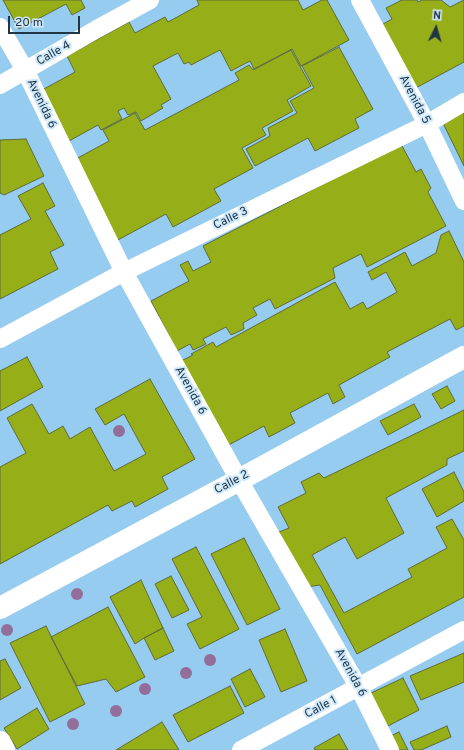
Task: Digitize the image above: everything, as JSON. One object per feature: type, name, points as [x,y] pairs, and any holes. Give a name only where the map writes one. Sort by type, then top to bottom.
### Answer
[{"type":"main road","name":"Calle 2","points":[[0,608],[464,357]]},
{"type":"main road","points":[[0,742],[4,750]]},
{"type":"street","name":"Calle 4","points":[[0,85],[150,0]]},
{"type":"street","name":"Avenida 5","points":[[360,0],[427,124],[464,201]]},
{"type":"street","name":"Avenida 6","points":[[0,27],[25,70],[124,272],[239,480],[359,688],[390,750]]},
{"type":"street","name":"Calle 3","points":[[0,339],[124,272],[427,124],[464,102]]},
{"type":"street","name":"Calle 1","points":[[241,750],[359,688],[464,630]]},
{"type":"building","points":[[3,0],[81,0],[85,8],[72,15],[66,4],[19,29]]},
{"type":"building","points":[[197,0],[298,0],[303,10],[322,0],[327,0],[349,40],[301,66],[292,49],[254,69],[250,61],[231,71],[220,50],[191,65],[189,62],[184,64],[178,53],[153,66],[171,99],[161,105],[163,108],[141,121],[136,112],[128,115],[124,108],[118,111],[122,119],[101,130],[98,125],[69,141],[42,90],[75,72],[67,56],[129,22],[135,33],[165,17],[168,22],[199,5]]},
{"type":"building","points":[[402,0],[417,0],[418,2],[422,0],[441,0],[450,7],[464,0],[464,62],[412,90],[378,27],[392,19],[386,8]]},
{"type":"building","points":[[339,47],[373,109],[355,119],[359,128],[315,151],[308,138],[255,166],[246,149],[270,136],[268,128],[297,113],[290,101],[314,88],[302,66]]},
{"type":"building","points":[[291,50],[311,86],[287,100],[293,111],[262,128],[266,135],[242,148],[253,168],[214,189],[221,201],[173,227],[166,214],[116,241],[72,161],[109,141],[103,130],[135,113],[145,130],[239,80],[235,73],[249,65],[253,70]]},
{"type":"building","points":[[464,108],[464,166],[441,119]]},
{"type":"building","points":[[26,139],[44,176],[4,195],[0,193],[0,140]]},
{"type":"building","points":[[401,144],[416,172],[421,169],[431,188],[428,192],[446,226],[367,267],[361,254],[333,268],[335,278],[275,309],[270,299],[253,308],[257,315],[243,323],[244,329],[231,335],[226,327],[203,339],[206,344],[193,350],[190,344],[177,351],[151,301],[189,281],[180,265],[188,261],[193,271],[211,262],[203,246]]},
{"type":"building","points":[[43,183],[55,206],[45,211],[64,245],[50,252],[58,269],[0,299],[0,235],[31,219],[18,196]]},
{"type":"building","points":[[449,231],[464,262],[464,326],[456,330],[450,319],[387,352],[390,357],[339,385],[345,397],[333,404],[328,393],[290,413],[295,423],[269,437],[264,426],[225,447],[179,362],[213,342],[216,347],[335,282],[350,309],[363,302],[367,309],[397,292],[386,272],[372,280],[368,272],[405,252],[412,266],[436,253],[441,235]]},
{"type":"building","points":[[27,357],[43,387],[0,411],[0,371]]},
{"type":"building","points":[[150,379],[195,459],[162,477],[168,489],[135,507],[132,501],[112,511],[108,505],[0,564],[0,467],[26,453],[7,418],[32,404],[49,434],[63,426],[70,439],[90,427],[114,471],[146,454],[124,414],[105,425],[95,409]]},
{"type":"building","points":[[447,386],[455,401],[441,409],[432,394]]},
{"type":"building","points":[[414,404],[421,417],[388,435],[380,421]]},
{"type":"building","points":[[464,410],[464,451],[447,459],[447,465],[386,498],[404,533],[357,559],[345,537],[312,555],[344,613],[412,577],[408,569],[447,548],[436,527],[452,519],[464,540],[464,597],[357,654],[320,585],[306,587],[279,532],[289,528],[278,507],[306,493],[301,482],[319,473],[324,478]]},
{"type":"building","points":[[454,472],[464,492],[464,501],[437,517],[422,489]]},
{"type":"building","points":[[244,538],[280,609],[247,625],[211,554]]},
{"type":"building","points":[[196,547],[239,629],[200,649],[187,624],[202,617],[172,559]]},
{"type":"building","points":[[171,576],[189,610],[172,618],[155,584]]},
{"type":"building","points":[[141,580],[163,628],[135,644],[110,597]]},
{"type":"building","points":[[108,607],[145,677],[116,692],[106,679],[77,686],[51,637]]},
{"type":"building","points":[[46,626],[85,704],[50,722],[10,643]]},
{"type":"building","points":[[163,628],[174,651],[155,660],[144,638]]},
{"type":"building","points":[[285,629],[307,681],[281,692],[259,640]]},
{"type":"building","points":[[464,653],[464,682],[421,700],[410,676]]},
{"type":"building","points":[[5,659],[21,688],[0,700],[0,661]]},
{"type":"building","points":[[250,669],[265,697],[245,707],[231,679]]},
{"type":"building","points":[[403,678],[419,710],[386,727],[369,694]]},
{"type":"building","points":[[230,686],[244,713],[188,742],[173,715]]},
{"type":"building","points":[[37,708],[49,729],[17,749],[4,728]]},
{"type":"building","points":[[162,722],[179,750],[116,750]]},
{"type":"building","points":[[447,726],[451,737],[421,750],[414,750],[410,742]]},
{"type":"building","points":[[399,732],[408,750],[390,750],[384,739]]},
{"type":"building","points":[[339,734],[348,750],[315,750],[314,748]]}]
